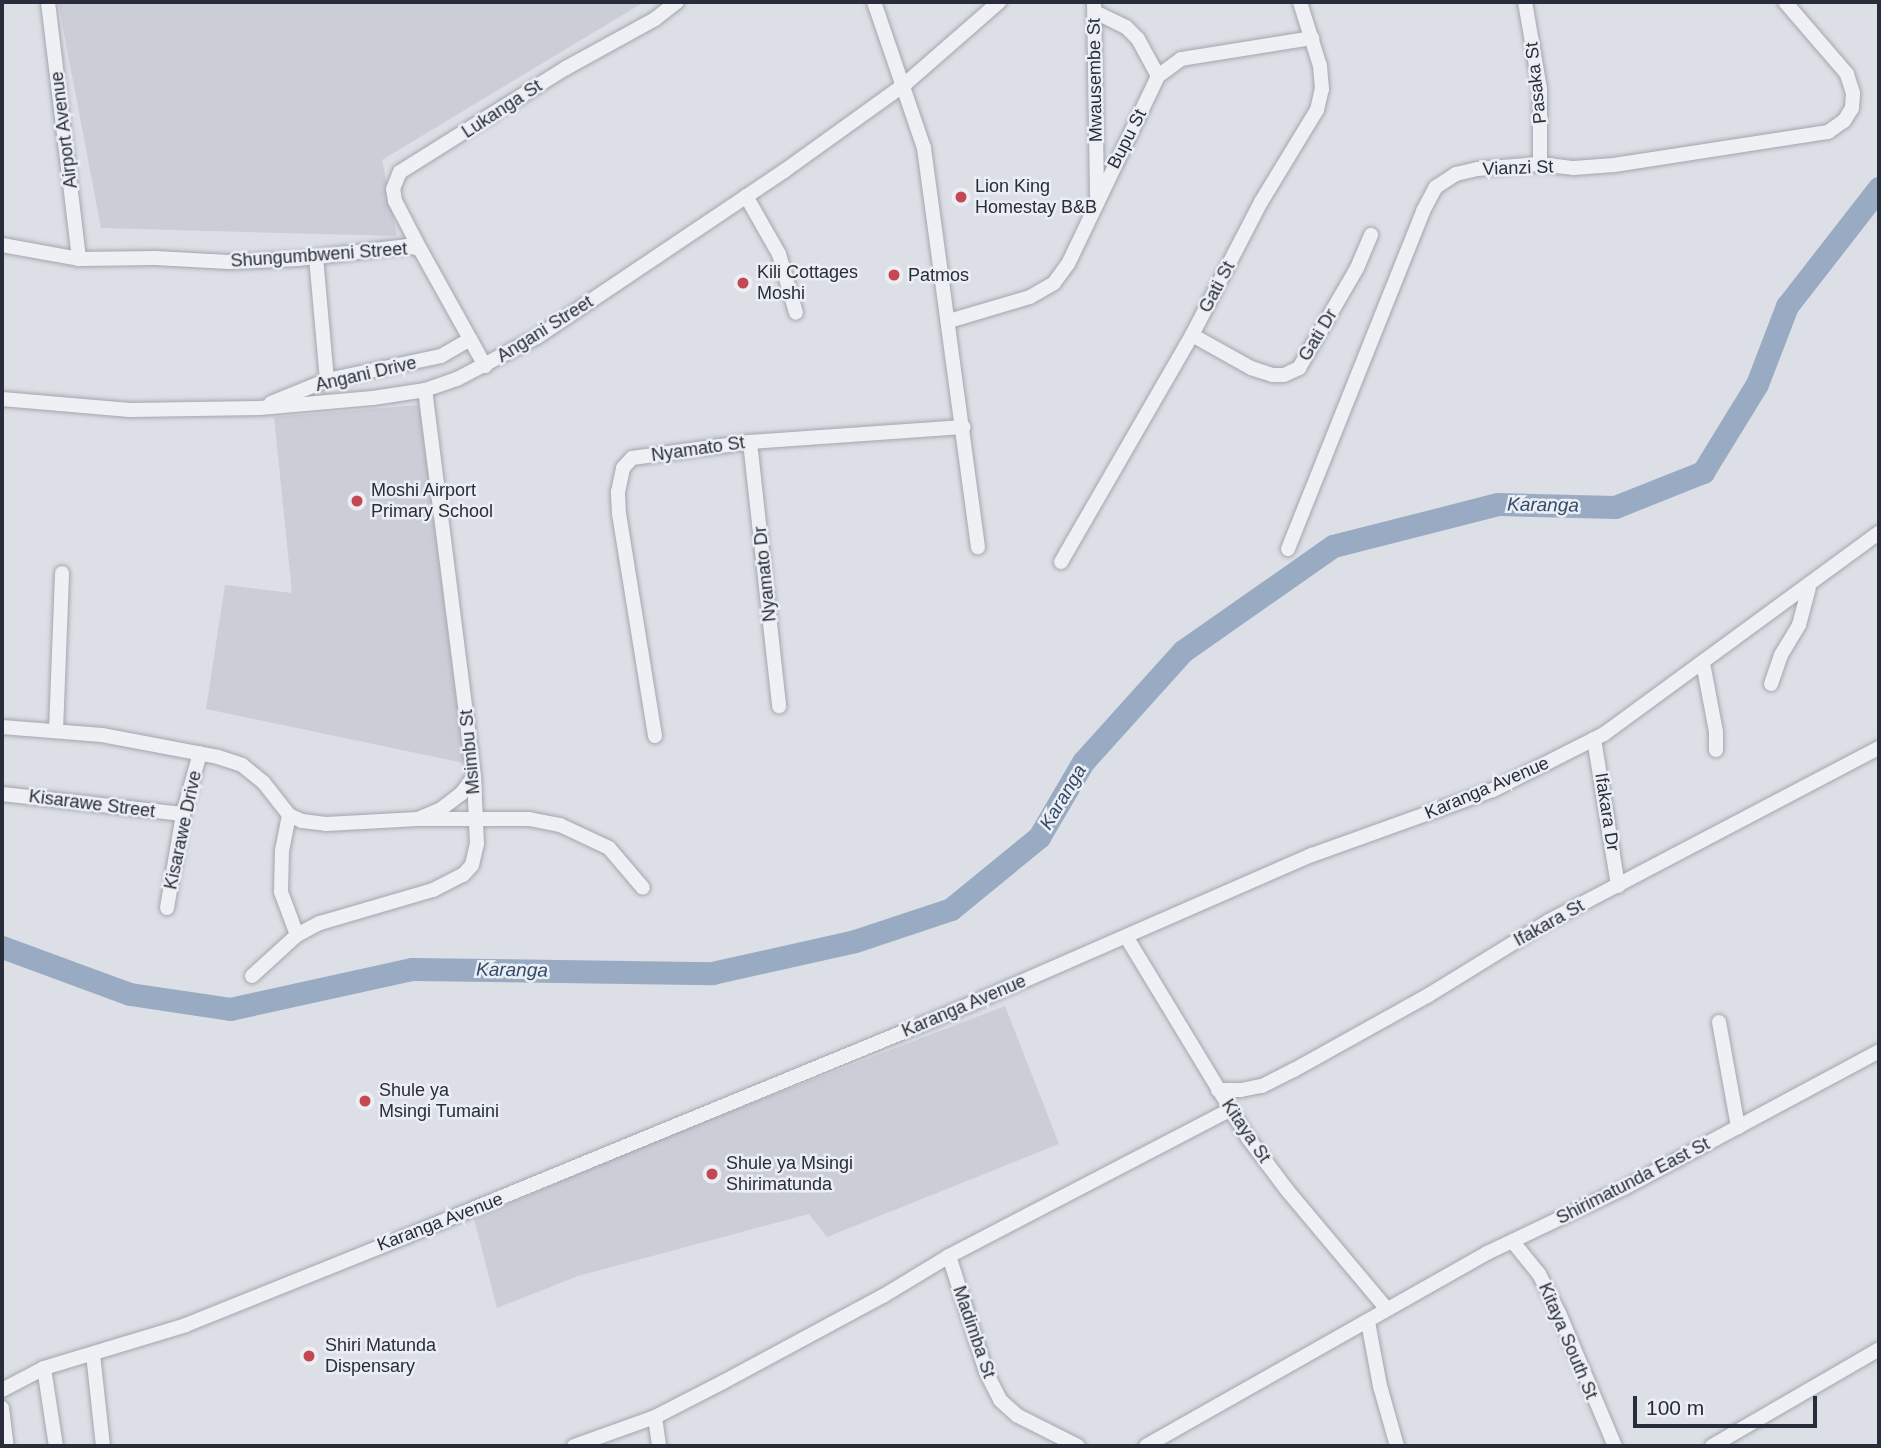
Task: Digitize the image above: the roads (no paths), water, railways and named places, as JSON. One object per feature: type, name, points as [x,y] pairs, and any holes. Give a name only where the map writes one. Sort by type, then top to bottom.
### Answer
[{"type":"street","name":"Airport Avenue","points":[[48,2],[79,259]]},
{"type":"street","name":"Lukanga St","points":[[420,249],[395,201],[393,189],[400,172],[566,68],[655,19],[677,2]]},
{"type":"street","points":[[874,2],[905,84],[924,148],[978,547]]},
{"type":"street","name":"Angani Street","points":[[2,399],[130,410],[260,408],[425,390],[485,366],[537,337],[746,196],[905,84],[999,2]]},
{"type":"street","name":"Gati St","points":[[1061,562],[1192,335],[1262,202],[1317,110],[1322,89],[1312,38],[1300,2]]},
{"type":"street","name":"Pasaka St","points":[[1525,2],[1540,89],[1540,164]]},
{"type":"street","name":"Vianzi St","points":[[1288,548],[1423,211],[1436,187],[1455,174],[1477,169],[1540,164],[1574,168],[1614,165],[1828,132],[1844,121],[1852,108],[1853,93],[1847,74],[1785,2]]},
{"type":"street","points":[[1094,7],[1126,27],[1138,39],[1158,76],[1181,59],[1312,38]]},
{"type":"street","name":"Mwausembe St","points":[[1094,7],[1097,200]]},
{"type":"street","name":"Bupu St","points":[[949,321],[1030,296],[1054,283],[1068,264],[1158,76]]},
{"type":"street","points":[[746,196],[779,254],[796,313]]},
{"type":"street","name":"Gati Dr","points":[[1192,335],[1251,368],[1273,375],[1284,375],[1298,368],[1356,268],[1371,235]]},
{"type":"street","name":"Shungumbweni Street","points":[[2,245],[79,259],[155,258],[229,262],[316,257],[408,247],[420,249],[485,366]]},
{"type":"street","points":[[316,257],[327,380]]},
{"type":"street","name":"Angani Drive","points":[[260,408],[327,380],[442,356],[471,339]]},
{"type":"street","name":"Msimbu St","points":[[252,976],[297,935],[320,923],[433,890],[463,875],[472,864],[477,844],[474,777],[425,390]]},
{"type":"street","name":"Nyamato St","points":[[655,736],[619,514],[618,492],[623,468],[632,458],[750,442],[963,427]]},
{"type":"street","name":"Nyamato Dr","points":[[750,442],[779,706]]},
{"type":"street","name":"Karanga Avenue","points":[[2,1390],[44,1368],[186,1325],[1127,937],[1312,855],[1493,790],[1594,739],[1809,588],[1879,533]]},
{"type":"street","points":[[57,731],[62,573]]},
{"type":"street","points":[[1771,684],[1781,655],[1799,625],[1809,588]]},
{"type":"street","points":[[1703,663],[1716,732],[1716,750]]},
{"type":"street","points":[[2,727],[102,735],[200,753],[242,765],[264,783],[289,815],[302,821],[326,824],[418,819],[529,819],[560,825],[609,848],[643,888]]},
{"type":"street","name":"Ifakara Dr","points":[[1594,739],[1618,886]]},
{"type":"street","name":"Ifakara St","points":[[1218,1090],[1262,1086],[1294,1070],[1427,996],[1549,921],[1879,748]]},
{"type":"street","name":"Kisarawe Drive","points":[[167,908],[183,814],[200,753]]},
{"type":"street","points":[[418,819],[451,802],[474,777]]},
{"type":"street","name":"Kisarawe Street","points":[[2,793],[183,814]]},
{"type":"street","points":[[289,815],[282,850],[281,892],[297,935]]},
{"type":"street","name":"Kitaya St","points":[[1127,937],[1229,1110],[1287,1191],[1387,1309]]},
{"type":"street","points":[[1719,1022],[1738,1127]]},
{"type":"street","name":"Shirimatunda East St","points":[[1146,1446],[1513,1241],[1624,1188],[1879,1051]]},
{"type":"street","points":[[574,1446],[655,1417],[883,1296],[949,1255],[1229,1110]]},
{"type":"street","name":"Kitaya South St","points":[[1513,1241],[1539,1274],[1559,1312],[1615,1446]]},
{"type":"street","name":"Madimba St","points":[[949,1255],[986,1373],[1000,1400],[1018,1416],[1078,1446]]},
{"type":"street","points":[[1368,1322],[1380,1386],[1397,1446]]},
{"type":"street","points":[[1712,1446],[1879,1349]]},
{"type":"street","points":[[93,1354],[103,1446]]},
{"type":"street","points":[[44,1368],[56,1446]]},
{"type":"street","points":[[2,1408],[7,1446]]},
{"type":"street","points":[[655,1417],[659,1446]]},
{"type":"waterway","name":"Karanga","points":[[2,947],[130,994],[230,1009],[412,969],[712,973],[855,941],[951,909],[1039,837],[1083,762],[1183,651],[1333,546],[1498,504],[1615,507],[1703,472],[1757,384],[1787,306],[1879,188]]},
{"type":"place","name":"Lion King Homestay B&B","points":[[961,197]]},
{"type":"place","name":"Patmos","points":[[894,275]]},
{"type":"place","name":"Kili Cottages Moshi","points":[[743,283]]},
{"type":"place","name":"Moshi Airport Primary School","points":[[357,501]]},
{"type":"place","name":"Shule ya Msingi Tumaini","points":[[365,1101]]},
{"type":"place","name":"Shule ya Msingi Shirimatunda","points":[[712,1174]]},
{"type":"place","name":"Shiri Matunda Dispensary","points":[[309,1356]]}]
